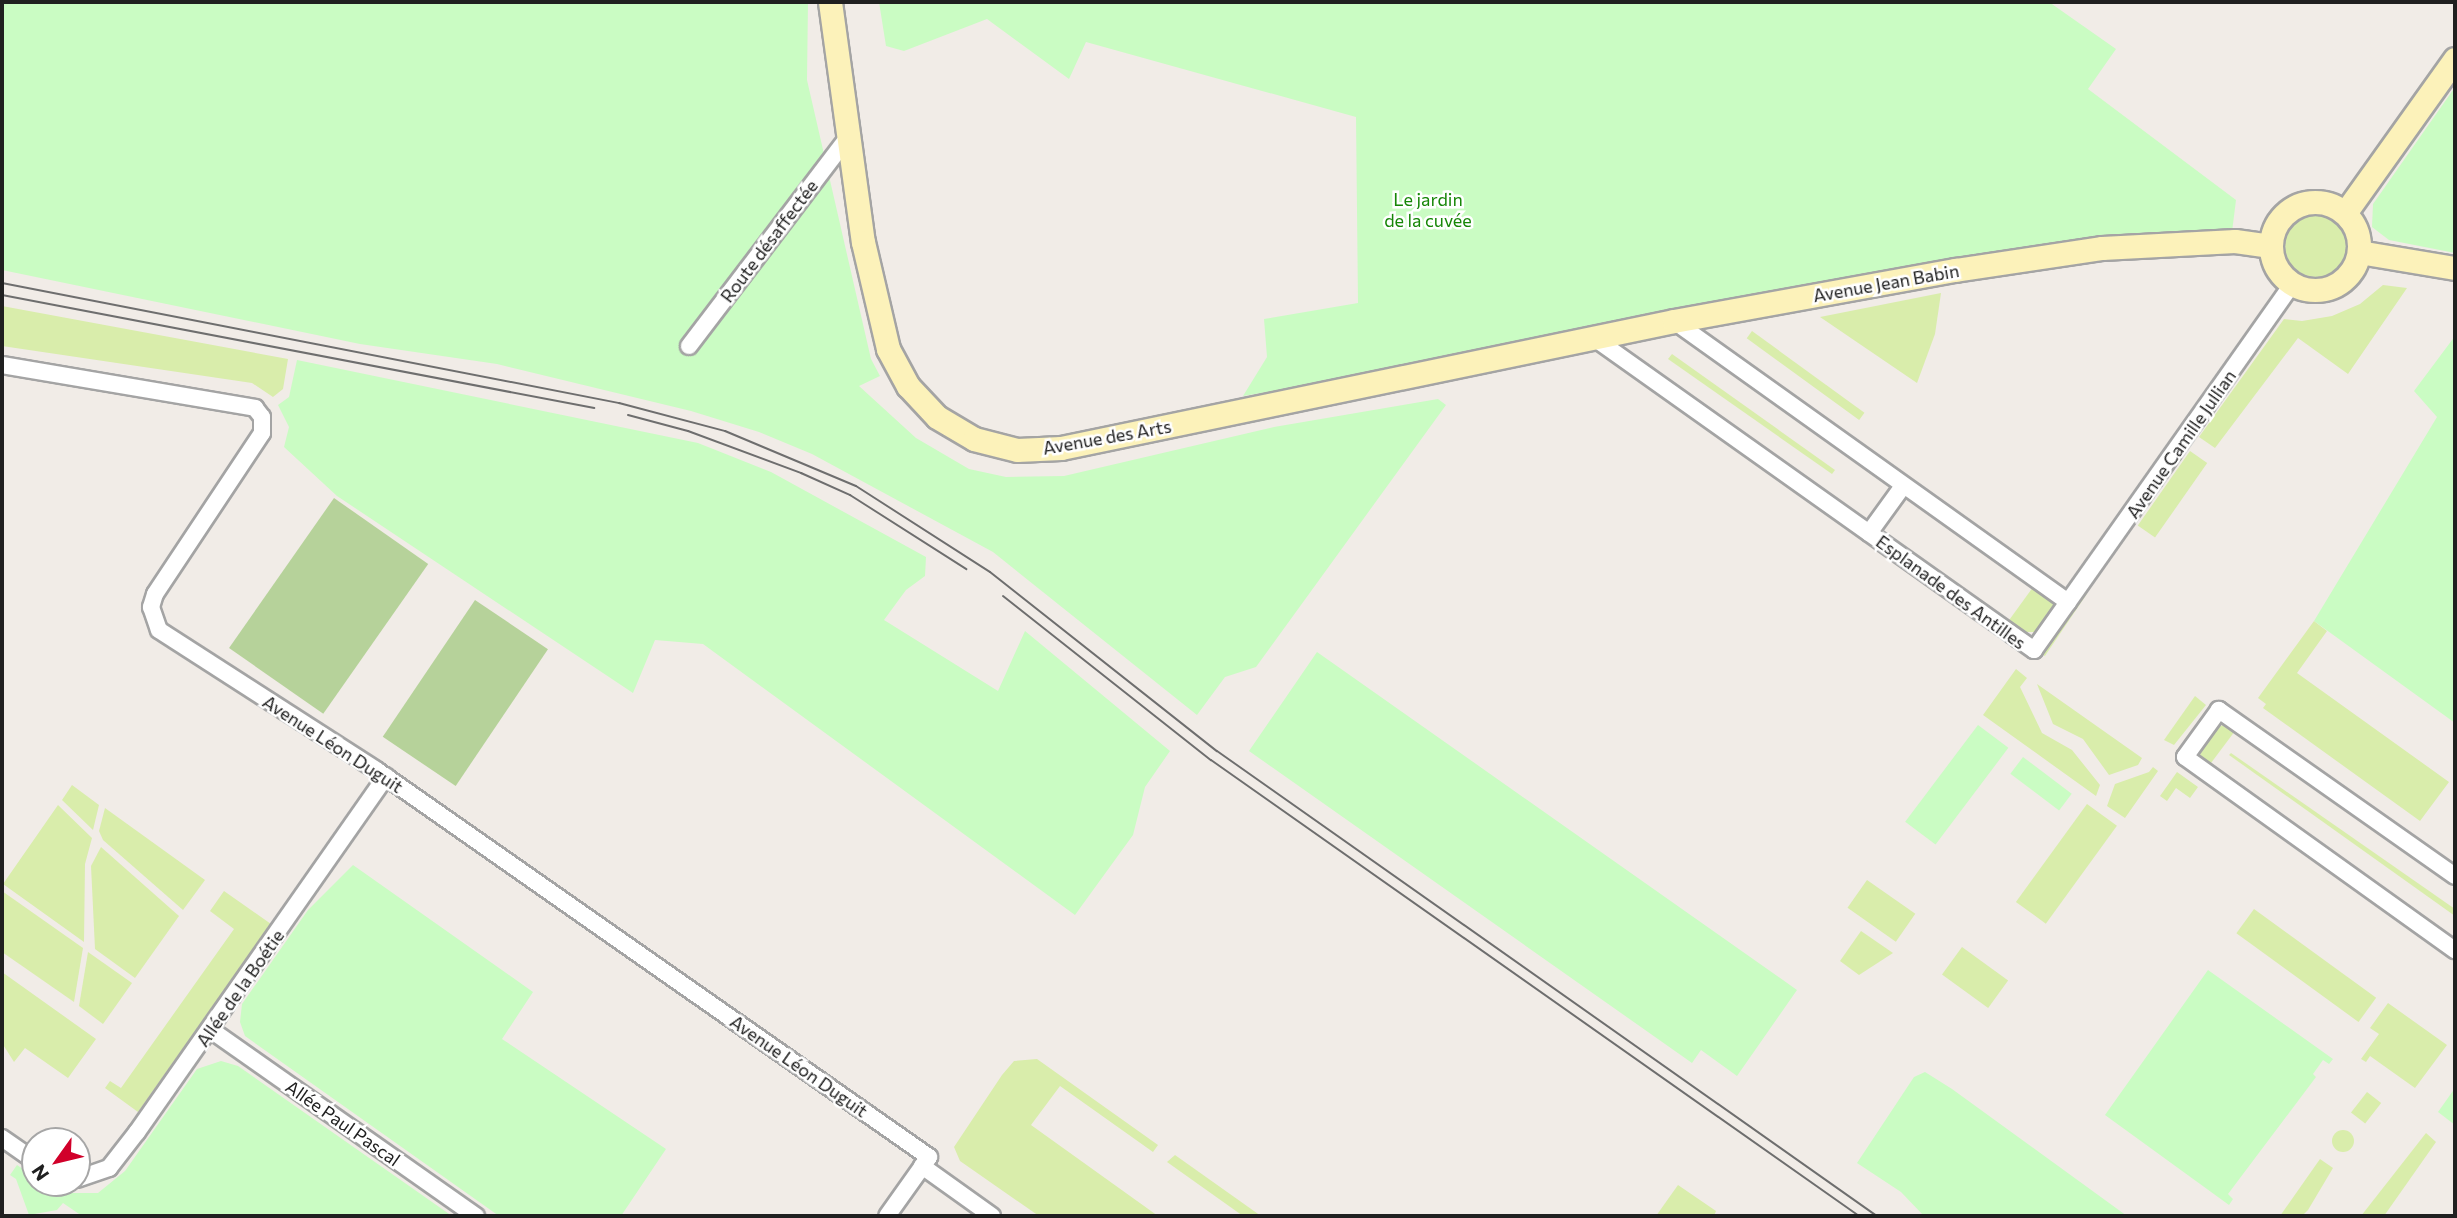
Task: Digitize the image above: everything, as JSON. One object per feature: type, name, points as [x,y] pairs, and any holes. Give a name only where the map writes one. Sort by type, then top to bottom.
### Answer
[{"type":"street","name":"Avenue des Arts","points":[[831,2],[863,242],[896,368],[937,417],[982,442],[1017,450],[1060,448],[1505,357]]},
{"type":"street","points":[[2345,213],[2455,60]]},
{"type":"street","name":"Route désaffectée","points":[[689,346],[849,136]]},
{"type":"street","points":[[2322,202],[2345,213],[2356,231],[2359,252],[2350,271],[2334,286],[2320,290],[2292,284],[2281,274],[2271,246],[2278,222],[2297,205],[2322,202]]},
{"type":"street","name":"Avenue Jean Babin","points":[[1505,357],[1597,340],[1674,321],[2102,248],[2235,242],[2271,246]]},
{"type":"street","points":[[2359,252],[2455,268]]},
{"type":"street","name":"Avenue Camille Jullian","points":[[2068,602],[2292,284]]},
{"type":"street","points":[[1674,321],[2068,602]]},
{"type":"street","name":"Esplanade des Antilles","points":[[1597,340],[2034,650],[2068,602]]},
{"type":"street","name":"Avenue Léon Duguit","points":[[2,365],[255,408],[262,417],[262,433],[155,594],[153,617],[166,637],[386,777],[925,1162],[992,1216]]},
{"type":"street","points":[[1869,533],[1903,486]]},
{"type":"street","points":[[2455,876],[2219,710],[2185,757],[2455,950]]},
{"type":"street","name":"Allée de la Boétie","points":[[91,1174],[108,1168],[211,1030],[386,777]]},
{"type":"street","name":"Allée Paul Pascal","points":[[211,1030],[476,1216]]},
{"type":"street","points":[[2,1138],[21,1151]]},
{"type":"street","points":[[894,1214],[925,1162]]},
{"type":"green space","points":[[2,2],[808,2],[807,80],[871,359],[880,376],[859,386],[916,438],[969,469],[1006,477],[1064,476],[1274,427],[1438,399],[1446,405],[1256,667],[1225,677],[1197,715],[993,552],[812,454],[759,432],[691,411],[497,364],[360,344],[2,270]]},
{"type":"green space","name":"Le jardin de la cuvée","points":[[879,2],[2049,2],[2116,49],[2088,89],[2236,200],[2232,232],[1243,396],[1267,357],[1264,319],[1358,303],[1356,117],[1086,42],[1069,79],[987,19],[904,51],[886,46]]},
{"type":"green space","points":[[2453,90],[2455,253],[2389,240],[2372,227],[2373,204]]},
{"type":"green space","points":[[2316,215],[2338,224],[2347,246],[2338,268],[2316,277],[2294,268],[2285,246],[2294,224]]},
{"type":"green space","points":[[2383,285],[2407,288],[2348,374],[2298,338],[2215,448],[2199,437],[2284,319],[2302,321],[2332,316],[2360,304]]},
{"type":"green space","points":[[1941,293],[1935,334],[1917,383],[1820,317]]},
{"type":"green space","points":[[2,306],[288,359],[283,389],[273,397],[252,383],[2,346]]},
{"type":"green space","points":[[1752,331],[1864,413],[1859,420],[1747,338]]},
{"type":"green space","points":[[2455,336],[2455,723],[2314,621],[2437,417],[2414,391]]},
{"type":"green space","points":[[1672,354],[1835,470],[1832,474],[1668,359]]},
{"type":"green space","points":[[297,360],[698,443],[771,472],[926,557],[925,576],[906,590],[884,620],[998,691],[1025,631],[1170,751],[1145,787],[1133,835],[1075,915],[703,644],[655,640],[633,693],[337,496],[284,447],[289,427],[278,405],[289,397]]},
{"type":"green space","points":[[2190,451],[2207,463],[2155,538],[2138,526]]},
{"type":"green space","points":[[334,498],[428,564],[323,714],[229,648]]},
{"type":"green space","points":[[2036,583],[2049,594],[2054,606],[2049,623],[2035,632],[2021,632],[2007,623]]},
{"type":"green space","points":[[2081,590],[2087,594],[2045,656],[2039,652]]},
{"type":"green space","points":[[475,600],[548,649],[456,786],[383,737]]},
{"type":"green space","points":[[2314,621],[2327,631],[2297,673],[2449,782],[2420,821],[2263,708],[2266,704],[2258,698]]},
{"type":"green space","points":[[1317,652],[1797,990],[1737,1076],[1701,1050],[1692,1063],[1249,751]]},
{"type":"green space","points":[[2016,669],[2027,678],[2020,687],[2042,733],[2072,750],[2100,785],[2096,796],[1983,715]]},
{"type":"green space","points":[[2037,684],[2142,758],[2138,765],[2109,775],[2083,739],[2053,724]]},
{"type":"green space","points":[[2195,696],[2206,705],[2174,745],[2164,740]]},
{"type":"green space","points":[[2229,723],[2238,727],[2208,767],[2200,758],[2201,745],[2215,728]]},
{"type":"green space","points":[[1978,725],[2008,748],[1936,845],[1905,822]]},
{"type":"green space","points":[[2231,753],[2455,909],[2455,916],[2229,755]]},
{"type":"green space","points":[[2023,757],[2072,794],[2059,810],[2010,774]]},
{"type":"green space","points":[[2153,767],[2158,771],[2125,818],[2107,806],[2115,784],[2149,772]]},
{"type":"green space","points":[[2177,772],[2198,787],[2190,798],[2176,788],[2167,801],[2160,796]]},
{"type":"green space","points":[[72,785],[99,805],[93,830],[62,800]]},
{"type":"green space","points":[[2087,804],[2117,826],[2046,924],[2016,902]]},
{"type":"green space","points":[[58,805],[92,838],[85,864],[84,942],[3,884]]},
{"type":"green space","points":[[105,808],[205,880],[183,910],[103,840],[99,831]]},
{"type":"green space","points":[[101,847],[179,916],[135,978],[95,949],[91,866]]},
{"type":"green space","points":[[353,865],[533,992],[502,1039],[666,1149],[621,1216],[499,1216],[245,1036],[240,1022],[242,1004],[308,910]]},
{"type":"green space","points":[[1867,880],[1915,914],[1896,942],[1847,908]]},
{"type":"green space","points":[[2,891],[83,948],[74,1002],[2,952]]},
{"type":"green space","points":[[224,891],[271,924],[138,1112],[105,1088],[110,1081],[121,1088],[234,929],[210,911]]},
{"type":"green space","points":[[2254,909],[2376,998],[2359,1022],[2236,933]]},
{"type":"green space","points":[[1861,931],[1893,953],[1859,975],[1840,961]]},
{"type":"green space","points":[[1962,947],[2008,981],[1988,1008],[1942,975]]},
{"type":"green space","points":[[88,952],[132,983],[103,1024],[79,1006]]},
{"type":"green space","points":[[2208,970],[2333,1059],[2329,1064],[2323,1060],[2313,1074],[2316,1077],[2228,1194],[2233,1199],[2229,1205],[2105,1115]]},
{"type":"green space","points":[[2,972],[96,1039],[68,1078],[25,1048],[14,1062],[2,1043]]},
{"type":"green space","points":[[2388,1003],[2447,1045],[2415,1088],[2370,1056],[2366,1062],[2361,1059],[2379,1034],[2370,1028]]},
{"type":"green space","points":[[1037,1059],[1158,1145],[1153,1152],[1060,1086],[1031,1125],[1158,1216],[1039,1216],[960,1161],[954,1147],[1002,1075],[1014,1061]]},
{"type":"green space","points":[[221,1061],[238,1066],[452,1216],[82,1216],[63,1203],[57,1210],[29,1215],[22,1197],[91,1197],[91,1193],[98,1193],[125,1171],[197,1069]]},
{"type":"green space","points":[[1925,1072],[2127,1216],[1924,1216],[1901,1192],[1857,1163],[1914,1077]]},
{"type":"green space","points":[[2455,1088],[2455,1125],[2438,1112]]},
{"type":"green space","points":[[2367,1092],[2381,1103],[2365,1124],[2351,1112]]},
{"type":"green space","points":[[2343,1130],[2351,1133],[2354,1141],[2351,1149],[2343,1152],[2335,1149],[2332,1141],[2335,1133]]},
{"type":"green space","points":[[2426,1133],[2436,1142],[2384,1216],[2361,1216]]},
{"type":"green space","points":[[1175,1155],[1261,1216],[1243,1216],[1167,1162]]},
{"type":"green space","points":[[2320,1159],[2333,1168],[2308,1210],[2302,1216],[2280,1216]]},
{"type":"green space","points":[[17,1165],[21,1168],[21,1193],[16,1179],[10,1175]]},
{"type":"green space","points":[[1678,1185],[1716,1211],[1714,1216],[1656,1216]]},
{"type":"tram line","points":[[2,283],[619,403],[725,431],[856,486],[990,572],[1217,751],[1877,1216]]},
{"type":"tram line","points":[[2,295],[594,408]]},
{"type":"tram line","points":[[628,415],[688,431],[801,473],[850,495],[966,569]]},
{"type":"tram line","points":[[1003,596],[1211,760],[1859,1216]]}]
